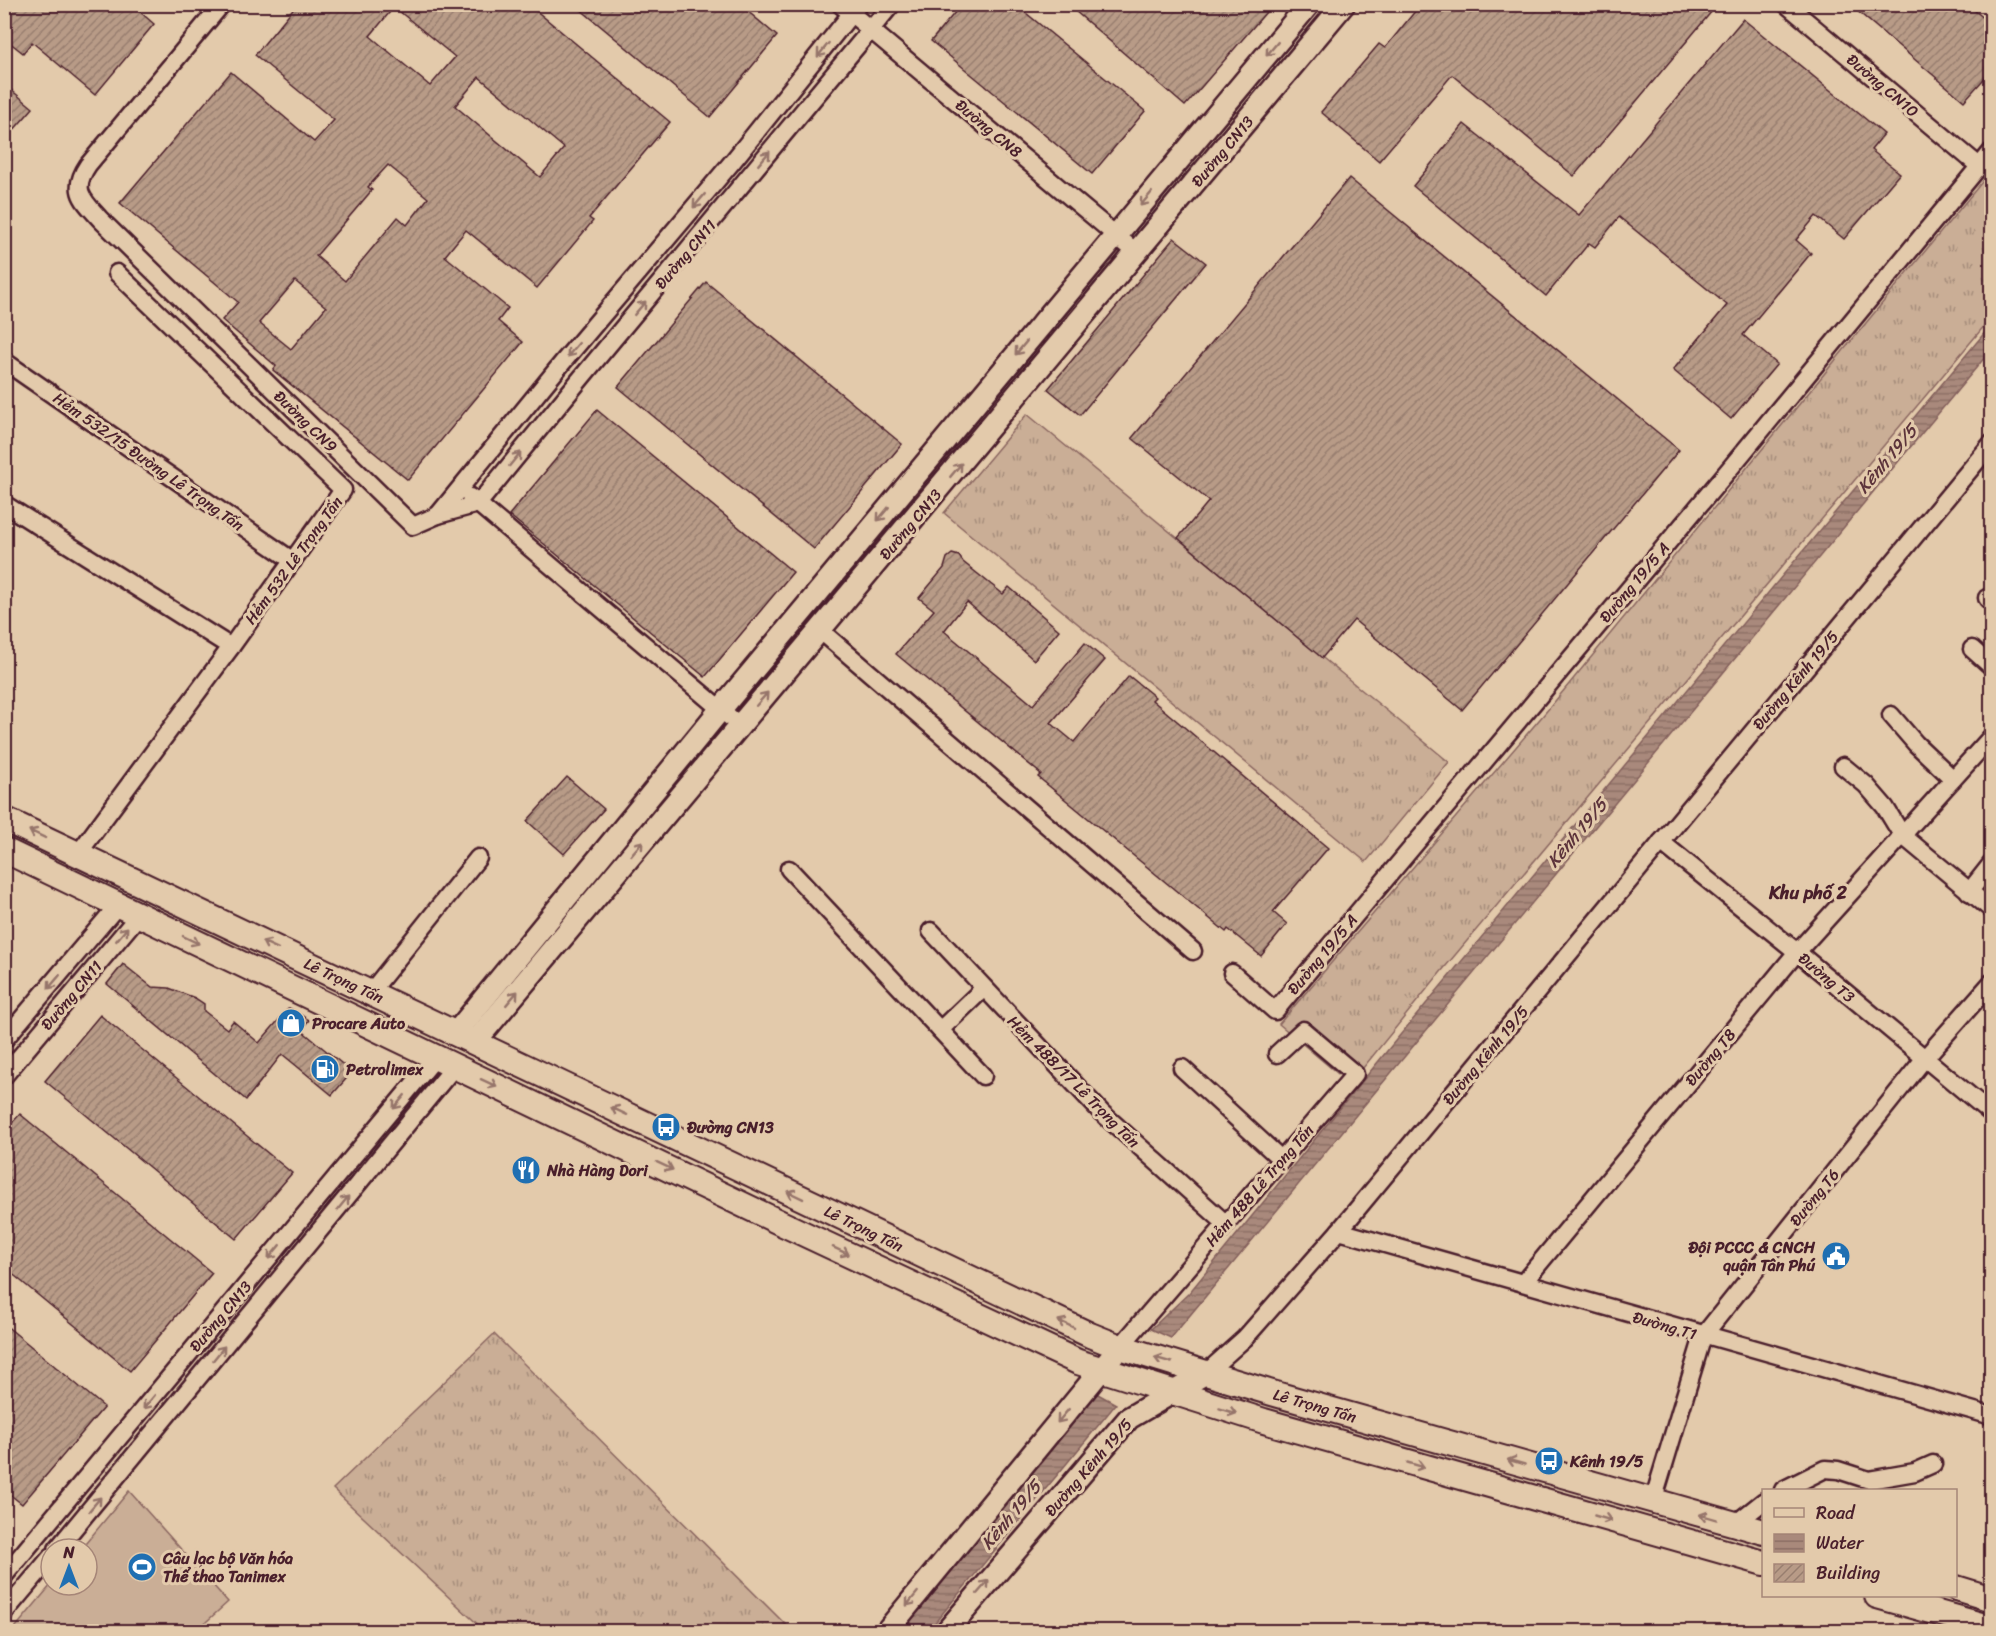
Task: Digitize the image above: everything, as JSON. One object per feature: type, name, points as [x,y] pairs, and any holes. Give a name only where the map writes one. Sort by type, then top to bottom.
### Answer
[{"type":"main road","name":"Lê Trọng Tấn","points":[[4,819],[1090,1335],[1120,1347],[1762,1532]]},
{"type":"main road","name":"Lê Trọng Tấn","points":[[4,850],[805,1234],[1078,1362],[1275,1425],[1762,1562]]},
{"type":"main road","points":[[446,1062],[465,1038]]},
{"type":"main road","points":[[1645,1529],[1653,1501]]},
{"type":"main road","points":[[1957,1588],[1992,1599]]},
{"type":"main road","points":[[1880,1597],[1992,1628]]},
{"type":"street","name":"Đường CN9","points":[[222,4],[88,165],[80,177],[79,190],[85,203],[413,526],[438,515],[478,504]]},
{"type":"street","name":"Đường CN11","points":[[478,504],[892,4]]},
{"type":"street","name":"Đường CN13","points":[[465,1038],[667,774],[1309,4]]},
{"type":"street","name":"Đường CN13","points":[[465,1038],[687,788],[821,631],[1344,4]]},
{"type":"street","name":"Đường CN10","points":[[1786,4],[1979,166]]},
{"type":"street","name":"Đường CN11","points":[[438,515],[850,8]]},
{"type":"street","name":"Đường CN8","points":[[850,8],[871,30],[1137,253]]},
{"type":"street","name":"Đường 19/5 A","points":[[1232,974],[1275,1011],[1992,151]]},
{"type":"street","name":"Hẻm 532 Lê Trọng Tấn","points":[[78,854],[231,647],[343,490],[117,273]]},
{"type":"street","name":"Hẻm 532/15 Đường Lê Trọng Tấn","points":[[4,361],[292,561]]},
{"type":"street","name":"Đường Kênh 19/5","points":[[946,1632],[1129,1418],[1206,1372],[1245,1338],[1339,1231],[1992,443]]},
{"type":"street","points":[[460,489],[739,725]]},
{"type":"street","points":[[4,504],[231,647]]},
{"type":"street","points":[[827,581],[848,598]]},
{"type":"street","points":[[821,631],[1193,951]]},
{"type":"street","points":[[1972,649],[1992,667]]},
{"type":"street","points":[[1891,714],[1916,744],[1953,779]]},
{"type":"street","name":"Đường T8","points":[[1523,1283],[1797,952],[1992,736]]},
{"type":"street","points":[[1843,766],[1866,785],[1885,807],[1902,835],[1992,910]]},
{"type":"street","points":[[667,774],[687,788]]},
{"type":"street","name":"Đường T3","points":[[1661,842],[1992,1114]]},
{"type":"street","points":[[370,993],[478,858]]},
{"type":"street","points":[[1969,892],[1992,863]]},
{"type":"street","points":[[789,869],[983,1076]]},
{"type":"street","name":"Đường CN11","points":[[4,1040],[128,910]]},
{"type":"street","name":"Đường CN11","points":[[4,1076],[128,910]]},
{"type":"street","name":"Hẻm 488/17 Lê Trọng Tấn","points":[[931,931],[1102,1113],[1226,1223]]},
{"type":"street","name":"Đường T6","points":[[1653,1501],[1703,1336],[1924,1059],[1992,982]]},
{"type":"street","points":[[940,1030],[984,988]]},
{"type":"street","name":"Hẻm 488 Lê Trọng Tấn","points":[[1120,1347],[1355,1074],[1303,1030],[1277,1054]]},
{"type":"street","name":"Đường CN13","points":[[4,1575],[240,1293],[446,1062]]},
{"type":"street","name":"Đường CN13","points":[[67,1537],[257,1307],[446,1062]]},
{"type":"street","points":[[1182,1068],[1282,1160]]},
{"type":"street","name":"Đường T1","points":[[1339,1231],[1703,1336],[1992,1416]]},
{"type":"street","points":[[240,1293],[257,1307]]},
{"type":"street","points":[[886,1632],[1120,1347]]},
{"type":"street","points":[[1787,1489],[1825,1469],[1838,1470],[1869,1479],[1915,1472],[1933,1464]]},
{"type":"street","points":[[1735,1524],[1762,1503]]},
{"type":"street","points":[[4,1613],[39,1571]]},
{"type":"green space","points":[[1991,171],[1991,318],[1440,973],[1350,1084],[1279,1024],[1551,706]]},
{"type":"green space","points":[[1027,414],[1449,762],[1366,862],[944,513]]},
{"type":"green space","points":[[494,1334],[792,1631],[485,1631],[333,1489]]},
{"type":"green space","name":"Câu lạc bộ Văn hóa Thể thao Tanimex","points":[[129,1491],[228,1602],[196,1631],[15,1631],[15,1628],[41,1597],[99,1597],[99,1537],[91,1537]]},
{"type":"water","points":[[1991,325],[1991,350],[1171,1338],[1151,1329],[1189,1293],[1396,1040]]},
{"type":"water","points":[[1096,1393],[1116,1404],[928,1631],[900,1631]]},
{"type":"building","points":[[4,4],[131,4],[154,24],[95,95],[32,42],[23,53],[4,38]]},
{"type":"building","points":[[297,4],[528,4],[670,122],[589,218],[593,221],[537,288],[466,230],[445,256],[508,308],[498,321],[523,342],[408,480],[273,370],[276,366],[222,320],[238,302],[120,203],[231,72],[314,142],[334,120],[255,55]],"holes":[[[394,7],[455,57],[430,86],[370,36]],[[479,77],[564,148],[540,177],[455,106]],[[388,165],[428,198],[407,225],[398,217],[345,281],[316,256],[372,190],[368,187]],[[295,281],[326,307],[291,349],[259,323]]]},
{"type":"building","points":[[574,4],[739,4],[777,36],[710,117]]},
{"type":"building","points":[[962,4],[1015,4],[1145,111],[1092,174],[931,41]]},
{"type":"building","points":[[1067,4],[1273,4],[1185,106]]},
{"type":"building","points":[[1421,4],[1705,4],[1712,11],[1574,176],[1452,75],[1379,161],[1321,112],[1379,44],[1385,48]]},
{"type":"building","points":[[1849,4],[1967,4],[1992,25],[1992,70],[1964,101]]},
{"type":"building","points":[[1743,19],[1884,134],[1871,150],[1900,173],[1844,239],[1816,216],[1796,240],[1811,253],[1743,335],[1777,364],[1731,419],[1673,370],[1727,305],[1619,217],[1595,247],[1589,243],[1546,296],[1413,186],[1464,124],[1579,215]]},
{"type":"building","points":[[4,84],[33,108],[4,141]]},
{"type":"building","points":[[1349,178],[1679,450],[1462,710],[1354,620],[1322,658],[1178,538],[1209,501],[1132,438]]},
{"type":"building","points":[[1174,238],[1206,263],[1080,415],[1048,389]]},
{"type":"building","points":[[706,282],[902,444],[814,549],[618,387]]},
{"type":"building","points":[[597,410],[793,572],[705,677],[509,515]]},
{"type":"building","points":[[952,554],[959,556],[963,562],[1003,594],[1009,587],[1059,630],[1034,660],[967,602],[944,631],[1033,705],[1085,643],[1105,660],[1051,723],[1074,742],[1129,676],[1155,697],[1152,700],[1328,848],[1273,912],[1287,924],[1261,956],[1228,929],[1226,932],[1038,777],[1041,774],[896,654],[934,610],[919,598],[944,568],[947,558]]},
{"type":"building","points":[[567,777],[604,809],[564,854],[527,821]]},
{"type":"building","points":[[123,964],[152,987],[169,988],[195,998],[204,1004],[204,1011],[227,1029],[233,1021],[259,1043],[289,1008],[309,1020],[301,1030],[352,1072],[332,1095],[282,1054],[246,1100],[107,984]]},
{"type":"building","points":[[100,1015],[292,1173],[236,1239],[45,1081]]},
{"type":"building","points":[[20,1114],[212,1273],[130,1371],[4,1267],[4,1132]]},
{"type":"building","points":[[4,1324],[104,1407],[22,1504],[4,1490]]},
{"type":"place","name":"Procare Auto","points":[[291,1023]]},
{"type":"place","name":"Petrolimex","points":[[325,1069]]},
{"type":"place","name":"Đường CN13","points":[[666,1127]]},
{"type":"place","name":"Nhà Hàng Dori","points":[[526,1170]]},
{"type":"place","name":"Đội PCCC & CNCH quận Tân Phú","points":[[1836,1256]]},
{"type":"place","name":"Kênh 19/5","points":[[1549,1461]]},
{"type":"place","name":"Câu lạc bộ Văn hóa Thể thao Tanimex","points":[[142,1567]]},
{"type":"district","name":"Khu phố 2","points":[[1808,893]]}]
